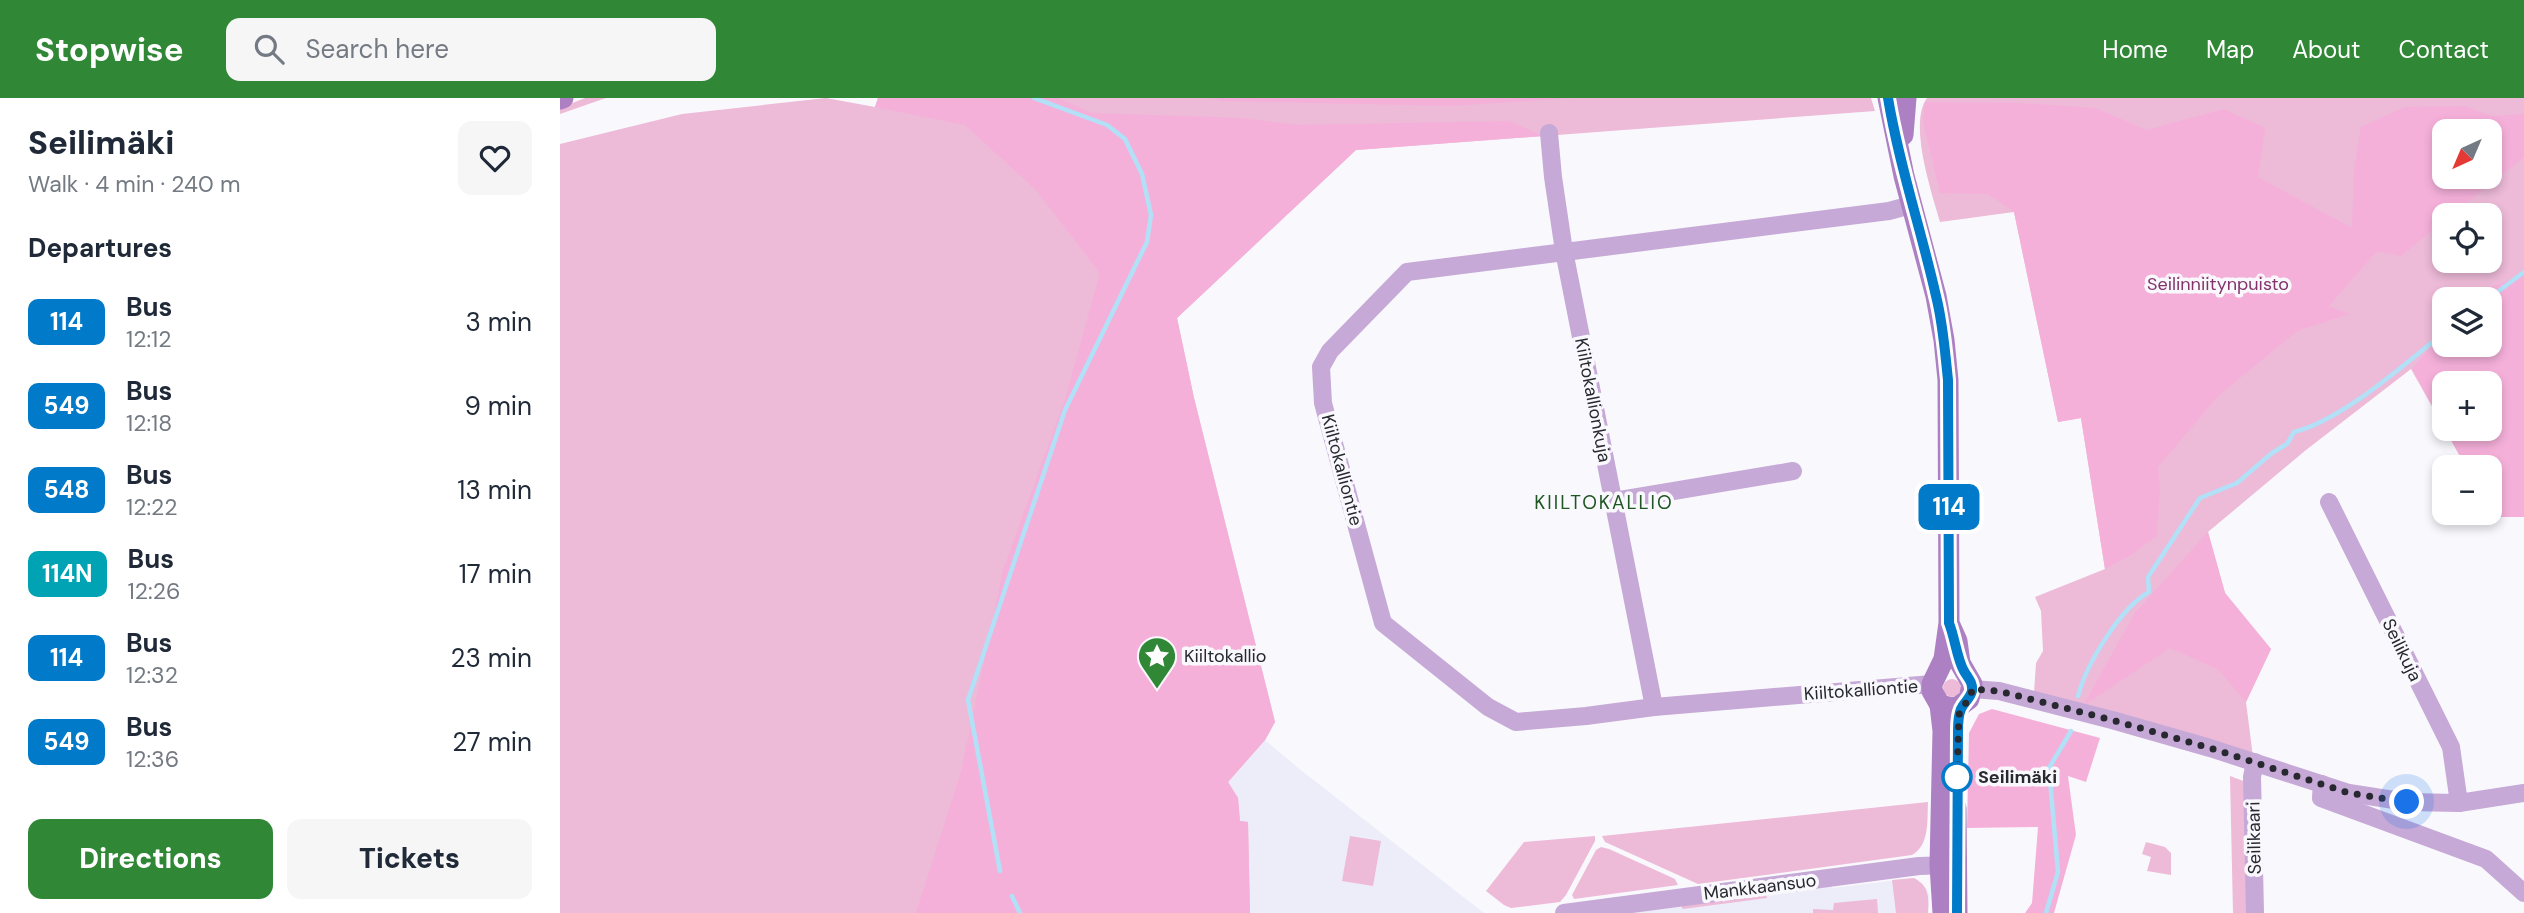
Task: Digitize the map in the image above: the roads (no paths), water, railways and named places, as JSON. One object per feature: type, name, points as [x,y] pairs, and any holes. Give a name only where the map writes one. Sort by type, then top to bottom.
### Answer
[{"type":"main road","points":[[1888,98],[1911,205],[1936,296],[1945,353],[1950,449],[1949,623],[1934,698],[1960,693]]},
{"type":"main road","points":[[1901,154],[1906,98]]},
{"type":"main road","points":[[1943,913],[1948,865],[1943,731],[1960,693],[1956,640],[1949,623]]},
{"type":"main road","points":[[1936,678],[1949,668],[1960,693]]},
{"type":"main road","points":[[1948,865],[1957,913]]},
{"type":"street","name":"Kiiltokallionkuja","points":[[1549,133],[1564,251],[1654,707]]},
{"type":"street","name":"Kiiltokalliontie","points":[[1911,205],[1889,211],[1407,272],[1330,351],[1321,367],[1323,403],[1383,623],[1488,708],[1516,722],[1936,678]]},
{"type":"street","points":[[1614,501],[1793,471]]},
{"type":"street","name":"Seilikuja","points":[[2329,502],[2451,747],[2459,803]]},
{"type":"street","points":[[1960,693],[1999,691],[2022,696],[2173,737],[2349,793],[2407,802],[2459,803],[2524,793]]},
{"type":"street","name":"Seilikaari","points":[[2255,762],[2252,777],[2255,913]]},
{"type":"street","points":[[2322,784],[2321,798],[2486,859],[2524,893]]},
{"type":"street","name":"Mankkaansuo","points":[[1564,913],[1948,865]]},
{"type":"waterway","points":[[1000,871],[968,700],[1065,410],[1147,242],[1151,215],[1142,174],[1125,139],[1107,125],[1034,98]]},
{"type":"waterway","points":[[2502,288],[2524,272]]},
{"type":"waterway","points":[[2078,696],[2096,654],[2127,611],[2149,592],[2148,577],[2200,498],[2237,483],[2272,453],[2287,444],[2294,432],[2313,426],[2352,404],[2432,343]]},
{"type":"waterway","points":[[2046,913],[2058,872],[2049,768],[2071,731]]},
{"type":"waterway","points":[[1012,896],[1020,913]]},
{"type":"place","name":"Kiiltokallio","points":[[1157,690]]},
{"type":"place","name":"Seilimäki","points":[[1957,777]]},
{"type":"district","name":"KIILTOKALLIO","points":[[1604,502]]},
{"type":"park label","name":"Seilinniitynpuisto","points":[[2218,284]]}]
